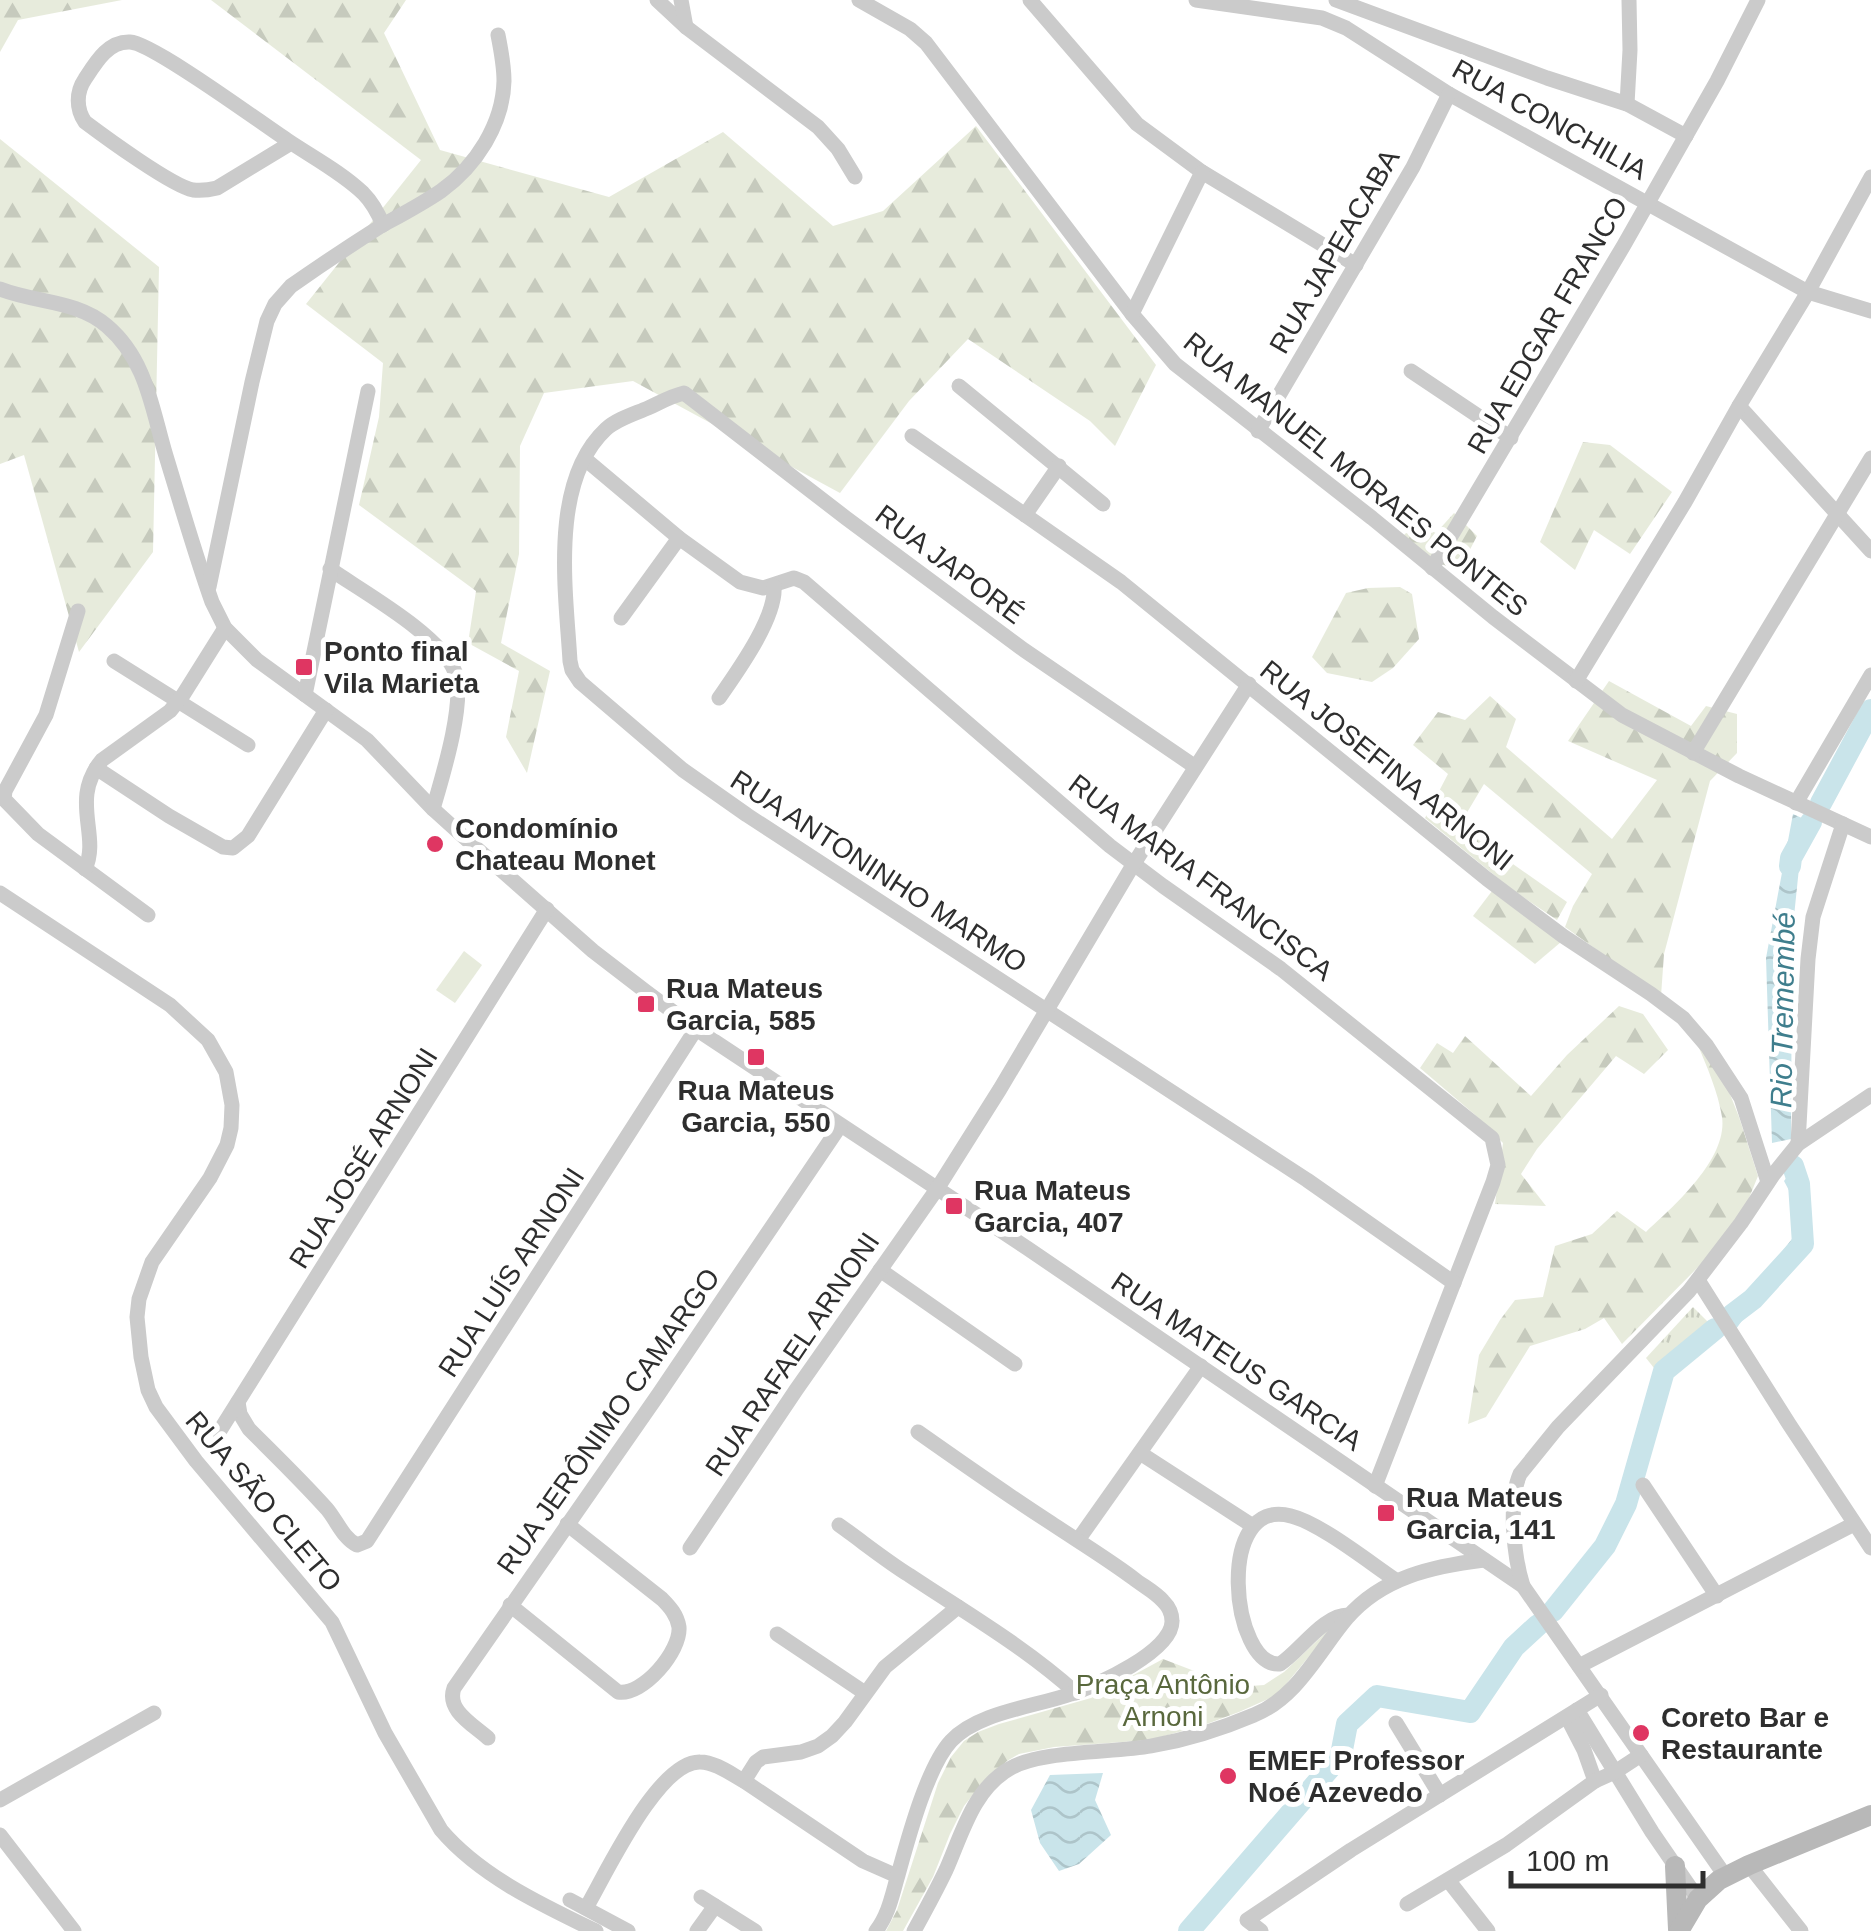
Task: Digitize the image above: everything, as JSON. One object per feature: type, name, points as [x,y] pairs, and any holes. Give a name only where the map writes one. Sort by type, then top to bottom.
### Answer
[{"type":"main road","points":[[1679,1931],[1698,1899],[1726,1876],[1871,1815]]},
{"type":"main road","points":[[1675,1866],[1679,1931]]},
{"type":"street","points":[[656,0],[818,127],[855,177]]},
{"type":"street","points":[[681,0],[686,27]]},
{"type":"street","name":"RUA MANUEL MORAES PONTES","points":[[859,0],[926,43],[1132,314],[1175,364],[1622,715],[1871,837]]},
{"type":"street","points":[[1030,0],[1138,124],[1202,172],[1356,266]]},
{"type":"street","name":"RUA CONCHILIA","points":[[1203,0],[1322,18],[1346,28],[1449,94],[1808,292],[1871,310]]},
{"type":"street","points":[[1336,0],[1627,104],[1686,136]]},
{"type":"street","points":[[1627,104],[1629,0]]},
{"type":"street","name":"RUA EDGAR FRANCO","points":[[1432,568],[1686,136],[1758,0]]},
{"type":"street","points":[[208,591],[270,313],[291,286],[439,193],[475,159],[491,133],[504,83],[498,35]]},
{"type":"street","points":[[291,143],[217,188],[193,190],[85,122],[79,112],[79,92],[109,48],[129,42],[140,44],[291,143],[356,187],[384,225]]},
{"type":"street","name":"RUA JAPEACABA","points":[[1258,430],[1413,167],[1449,94]]},
{"type":"street","points":[[1132,314],[1202,172]]},
{"type":"street","points":[[1576,682],[1808,292],[1871,177]]},
{"type":"street","name":"RUA MATEUS GARCIA","points":[[0,289],[82,310],[107,326],[132,354],[146,383],[218,617],[257,660],[367,740],[433,809],[593,951],[696,1029],[1523,1586],[1726,1876]]},
{"type":"street","points":[[1411,370],[1511,438]]},
{"type":"street","points":[[959,386],[1103,504]]},
{"type":"street","points":[[304,695],[368,391]]},
{"type":"street","name":"RUA ANTONINHO MARMO","points":[[684,393],[614,423],[584,459],[569,501],[566,535],[570,661],[576,677],[683,770],[747,815],[1321,1190],[1454,1283]]},
{"type":"street","name":"RUA JAPORÉ","points":[[684,393],[1024,650],[1194,766]]},
{"type":"street","points":[[1739,406],[1871,551]]},
{"type":"street","name":"RUA JOSEFINA ARNONI","points":[[912,436],[1134,591],[1430,835],[1516,902],[1682,1018],[1707,1046],[1741,1098],[1768,1182]]},
{"type":"street","points":[[1693,752],[1871,458]]},
{"type":"street","name":"RUA MARIA FRANCISCA","points":[[584,459],[679,538],[740,582],[763,588],[794,578],[804,582],[1133,864],[1282,969],[1492,1138],[1498,1165],[1494,1182],[1375,1486]]},
{"type":"street","points":[[1024,515],[1059,466]]},
{"type":"street","points":[[621,618],[679,538]]},
{"type":"street","points":[[330,569],[433,642],[454,671],[456,711],[433,809]]},
{"type":"street","points":[[719,698],[770,614],[774,586]]},
{"type":"street","points":[[78,611],[46,715],[4,795],[38,834],[148,916]]},
{"type":"street","points":[[85,868],[90,851],[86,800],[96,768],[178,701],[225,628]]},
{"type":"street","points":[[114,660],[248,745]]},
{"type":"street","points":[[1796,803],[1871,675]]},
{"type":"street","name":"RUA RAFAEL ARNONI","points":[[690,1548],[937,1188],[1133,864],[1249,684]]},
{"type":"street","points":[[96,768],[169,816],[223,847],[234,848],[248,836],[326,710]]},
{"type":"street","points":[[1798,1144],[1810,938],[1818,896],[1843,824]]},
{"type":"street","name":"RUA SÃO CLETO","points":[[0,892],[170,1005],[208,1040],[226,1072],[232,1105],[227,1145],[210,1178],[152,1262],[139,1299],[142,1365],[156,1407],[196,1461],[332,1622],[385,1733],[441,1830],[494,1875],[596,1931]]},
{"type":"street","name":"RUA JOSÉ ARNONI","points":[[219,1432],[547,909]]},
{"type":"street","name":"RUA LUÍS ARNONI","points":[[238,1402],[249,1428],[326,1508],[348,1540],[357,1545],[367,1541],[696,1029]]},
{"type":"street","points":[[1523,1586],[1516,1564],[1514,1527],[1516,1482],[1520,1474],[1558,1427],[1698,1280],[1798,1144],[1871,1094]]},
{"type":"street","name":"RUA JERÔNIMO CAMARGO","points":[[488,1738],[455,1708],[450,1695],[840,1126]]},
{"type":"street","points":[[880,1270],[1015,1364]]},
{"type":"street","points":[[1698,1280],[1871,1548]]},
{"type":"street","points":[[1078,1540],[1201,1366]]},
{"type":"street","points":[[876,1931],[890,1907],[932,1772],[954,1738],[986,1719],[1076,1692],[1108,1678],[1165,1640],[1172,1622],[1171,1610],[1162,1600],[918,1432]]},
{"type":"street","points":[[1140,1452],[1253,1526]]},
{"type":"street","points":[[1643,1485],[1716,1596]]},
{"type":"street","points":[[1349,1615],[1329,1620],[1280,1664],[1274,1666],[1262,1659],[1244,1620],[1237,1571],[1242,1546],[1253,1526],[1275,1515],[1295,1516],[1397,1581]]},
{"type":"street","points":[[510,1605],[618,1692],[637,1690],[664,1662],[679,1631],[672,1610],[567,1524]]},
{"type":"street","points":[[1580,1666],[1854,1524]]},
{"type":"street","points":[[839,1525],[1034,1658],[1076,1692]]},
{"type":"street","points":[[914,1931],[936,1892],[971,1811],[982,1794],[1009,1769],[1045,1758],[1171,1742],[1258,1714],[1303,1676],[1349,1615],[1374,1594],[1421,1571],[1484,1560]]},
{"type":"street","points":[[744,1781],[762,1757],[818,1746],[845,1722],[897,1656],[958,1607]]},
{"type":"street","points":[[777,1634],[865,1693]]},
{"type":"street","points":[[1261,1931],[1247,1920],[1350,1850],[1600,1695]]},
{"type":"street","points":[[0,1800],[154,1713]]},
{"type":"street","points":[[1572,1714],[1698,1899]]},
{"type":"street","points":[[1572,1714],[1595,1781]]},
{"type":"street","points":[[1396,1724],[1440,1795]]},
{"type":"street","points":[[1408,1904],[1506,1845],[1595,1781],[1641,1754]]},
{"type":"street","points":[[586,1908],[661,1784],[686,1764],[699,1762],[744,1781],[863,1860],[897,1876]]},
{"type":"street","points":[[0,1835],[73,1931]]},
{"type":"street","points":[[1750,1865],[1801,1931]]},
{"type":"street","points":[[1448,1880],[1488,1931]]},
{"type":"street","points":[[570,1900],[628,1931]]},
{"type":"street","points":[[698,1931],[708,1902],[755,1931]]},
{"type":"green space","points":[[0,0],[122,0],[18,20],[0,52]]},
{"type":"green space","points":[[211,0],[406,0],[384,33],[440,150],[609,197],[723,132],[833,226],[883,211],[976,126],[1156,365],[1115,446],[1090,421],[968,339],[909,401],[840,493],[633,381],[544,393],[520,446],[519,554],[501,643],[550,671],[527,773],[506,737],[519,671],[468,643],[476,591],[359,505],[379,417],[383,363],[306,304],[421,160]]},
{"type":"green space","points":[[0,139],[159,267],[153,552],[79,652],[24,455],[0,464]]},
{"type":"green space","points":[[1583,442],[1610,445],[1672,492],[1630,554],[1594,530],[1575,570],[1540,542]]},
{"type":"green space","points":[[1454,513],[1477,536],[1459,571],[1429,559],[1402,537],[1415,524],[1436,533]]},
{"type":"green space","points":[[1400,587],[1412,594],[1419,639],[1393,668],[1372,682],[1327,673],[1312,657],[1346,593]]},
{"type":"green space","points":[[1609,681],[1691,726],[1706,706],[1737,714],[1737,753],[1710,781],[1664,954],[1661,996],[1565,927],[1592,874],[1484,784],[1459,826],[1567,902],[1557,920],[1511,889],[1425,818],[1448,774],[1413,745],[1438,712],[1465,720],[1490,696],[1516,719],[1506,747],[1612,839],[1657,780],[1568,741]]},
{"type":"green space","points":[[1492,891],[1561,942],[1535,964],[1473,916]]},
{"type":"green space","points":[[464,951],[482,965],[455,1003],[436,990]]},
{"type":"green space","points":[[1619,1006],[1643,1014],[1668,1050],[1644,1074],[1616,1056],[1537,1149],[1521,1174],[1546,1206],[1495,1204],[1503,1143],[1420,1068],[1437,1043],[1453,1053],[1465,1036],[1531,1096]]},
{"type":"green space","points":[[1697,1043],[1724,1079],[1758,1176],[1747,1203],[1710,1255],[1622,1344],[1604,1318],[1585,1329],[1530,1346],[1486,1417],[1468,1424],[1479,1355],[1515,1300],[1543,1297],[1555,1246],[1592,1234],[1617,1211],[1646,1232],[1708,1165],[1722,1133],[1722,1117]]},
{"type":"green space","points":[[1693,1307],[1710,1324],[1658,1373],[1646,1358]]},
{"type":"green space","name":"Praça Antônio Arnoni","points":[[1341,1618],[1277,1695],[1239,1712],[1150,1740],[1054,1747],[1019,1754],[1007,1761],[964,1806],[933,1877],[903,1931],[886,1931],[897,1910],[938,1783],[964,1741],[999,1724],[1091,1698],[1163,1659],[1236,1687],[1264,1685],[1284,1672]]},
{"type":"water","points":[[1793,814],[1804,819],[1792,936],[1791,1139],[1772,1143],[1766,958]]},
{"type":"water","points":[[1796,1165],[1805,1234],[1736,1329],[1731,1318],[1798,1231],[1794,1200],[1784,1181]]},
{"type":"water","points":[[1103,1773],[1095,1800],[1111,1835],[1079,1864],[1059,1871],[1040,1843],[1031,1810],[1050,1775]]},
{"type":"waterway","name":"Rio Tremembé","points":[[1821,803],[1871,710]]},
{"type":"waterway","name":"Rio Tremembé","points":[[1790,866],[1811,822]]},
{"type":"waterway","name":"Rio Tremembé","points":[[1732,1315],[1753,1299],[1803,1244],[1799,1184],[1793,1166]]},
{"type":"waterway","name":"Rio Tremembé","points":[[1553,1611],[1605,1546],[1626,1504],[1664,1371],[1715,1329]]},
{"type":"waterway","name":"Rio Tremembé","points":[[1189,1931],[1341,1755],[1347,1724],[1377,1696],[1470,1712],[1514,1647],[1538,1625]]},
{"type":"place","name":"Ponto final Vila Marieta","points":[[304,667]]},
{"type":"place","name":"Condomínio Chateau Monet","points":[[435,844]]},
{"type":"place","name":"Rua Mateus Garcia, 585","points":[[646,1004]]},
{"type":"place","name":"Rua Mateus Garcia, 550","points":[[756,1057]]},
{"type":"place","name":"Rua Mateus Garcia, 407","points":[[954,1206]]},
{"type":"place","name":"Rua Mateus Garcia, 141","points":[[1386,1513]]},
{"type":"place","name":"Coreto Bar e Restaurante","points":[[1641,1733]]},
{"type":"place","name":"EMEF Professor Noé Azevedo","points":[[1228,1776]]}]
